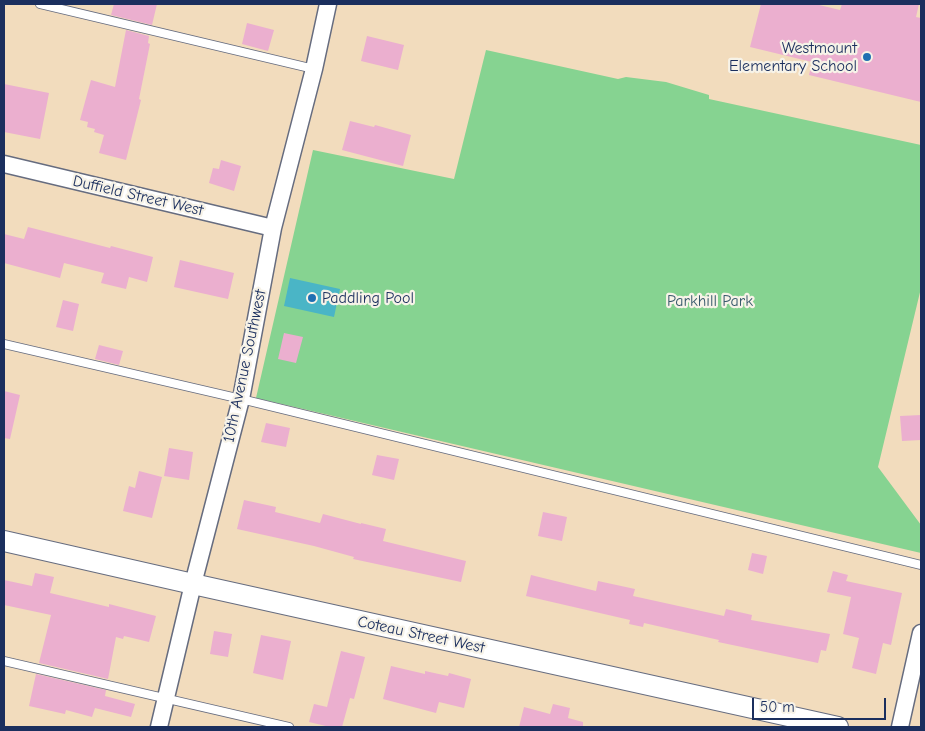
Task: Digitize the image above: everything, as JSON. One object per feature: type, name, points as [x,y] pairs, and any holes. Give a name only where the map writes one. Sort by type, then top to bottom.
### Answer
[{"type":"street","name":"10th Avenue Southwest","points":[[159,727],[192,584],[241,399],[273,228],[314,69],[328,4]]},
{"type":"street","name":"Duffield Street West","points":[[4,164],[273,228]]},
{"type":"street","name":"Coteau Street West","points":[[4,541],[838,727]]},
{"type":"street","points":[[900,727],[921,633]]},
{"type":"lane","points":[[40,4],[314,69]]},
{"type":"lane","points":[[4,344],[241,399],[921,565]]},
{"type":"lane","points":[[4,660],[289,727]]},
{"type":"green space","name":"Parkhill Park","points":[[486,50],[618,79],[626,77],[666,82],[709,95],[709,99],[921,145],[921,288],[878,467],[921,525],[921,553],[256,398],[313,150],[454,179]]},
{"type":"water","name":"Paddling Pool","points":[[290,278],[340,289],[334,317],[284,306]]},
{"type":"building","points":[[114,4],[157,4],[152,25],[111,15]]},
{"type":"building","name":"Westmount Elementary School","points":[[761,4],[815,4],[840,10],[842,4],[919,4],[916,17],[921,18],[921,102],[809,75],[812,62],[750,47]]},
{"type":"building","points":[[247,23],[274,30],[268,51],[242,44]]},
{"type":"building","points":[[126,30],[149,36],[148,43],[150,44],[139,99],[141,100],[126,160],[99,153],[104,135],[94,132],[95,129],[87,127],[88,122],[80,120],[91,80],[115,87]]},
{"type":"building","points":[[367,36],[404,45],[398,70],[361,61]]},
{"type":"building","points":[[4,84],[49,93],[40,139],[4,132]]},
{"type":"building","points":[[350,121],[374,127],[375,125],[411,135],[403,166],[342,150]]},
{"type":"building","points":[[221,160],[241,166],[234,191],[209,183],[213,168],[219,169]]},
{"type":"building","points":[[28,227],[153,257],[147,282],[129,277],[126,289],[101,283],[104,273],[64,263],[60,278],[4,263],[4,234],[24,239]]},
{"type":"building","points":[[180,260],[234,273],[228,299],[174,287]]},
{"type":"building","points":[[63,300],[79,304],[73,331],[56,327]]},
{"type":"building","points":[[284,333],[303,337],[296,363],[278,359]]},
{"type":"building","points":[[99,345],[123,351],[119,365],[95,359]]},
{"type":"building","points":[[4,391],[20,395],[10,439],[4,438]]},
{"type":"building","points":[[921,415],[921,440],[902,441],[900,416]]},
{"type":"building","points":[[266,423],[290,428],[286,447],[261,442]]},
{"type":"building","points":[[169,448],[193,452],[189,480],[164,476]]},
{"type":"building","points":[[377,455],[399,459],[394,480],[372,475]]},
{"type":"building","points":[[139,471],[162,477],[152,518],[123,511],[129,486],[135,488]]},
{"type":"building","points":[[244,500],[276,507],[275,512],[320,523],[323,514],[386,529],[383,541],[466,561],[461,582],[353,559],[354,557],[314,546],[237,529]]},
{"type":"building","points":[[543,512],[567,517],[562,541],[538,536]]},
{"type":"building","points":[[752,553],[767,556],[763,574],[748,570]]},
{"type":"building","points":[[833,571],[848,575],[846,581],[902,593],[891,645],[883,643],[876,674],[852,668],[859,638],[843,634],[851,597],[827,592]]},
{"type":"building","points":[[35,573],[54,577],[50,593],[109,607],[109,604],[156,616],[149,642],[124,636],[123,639],[116,637],[108,679],[39,663],[51,615],[4,605],[4,580],[32,586]]},
{"type":"building","points":[[531,575],[596,591],[598,581],[635,589],[633,596],[724,616],[726,609],[752,615],[751,620],[830,634],[826,651],[821,650],[818,663],[718,642],[719,640],[644,623],[643,627],[629,624],[630,620],[526,596]]},
{"type":"building","points":[[214,631],[232,634],[228,657],[210,654]]},
{"type":"building","points":[[261,635],[291,641],[283,680],[253,673]]},
{"type":"building","points":[[341,651],[365,657],[354,699],[350,698],[342,727],[330,727],[309,722],[314,704],[327,707]]},
{"type":"building","points":[[391,666],[425,674],[425,671],[448,676],[449,673],[471,679],[464,708],[439,702],[436,713],[383,699]]},
{"type":"building","points":[[36,674],[106,690],[105,696],[135,704],[131,717],[95,708],[92,717],[66,710],[65,714],[29,706]]},
{"type":"building","points":[[553,704],[570,708],[568,718],[583,722],[583,727],[519,727],[524,707],[550,714]]},
{"type":"place","name":"Westmount Elementary School","points":[[867,57]]},
{"type":"place","name":"Paddling Pool","points":[[312,298]]}]
